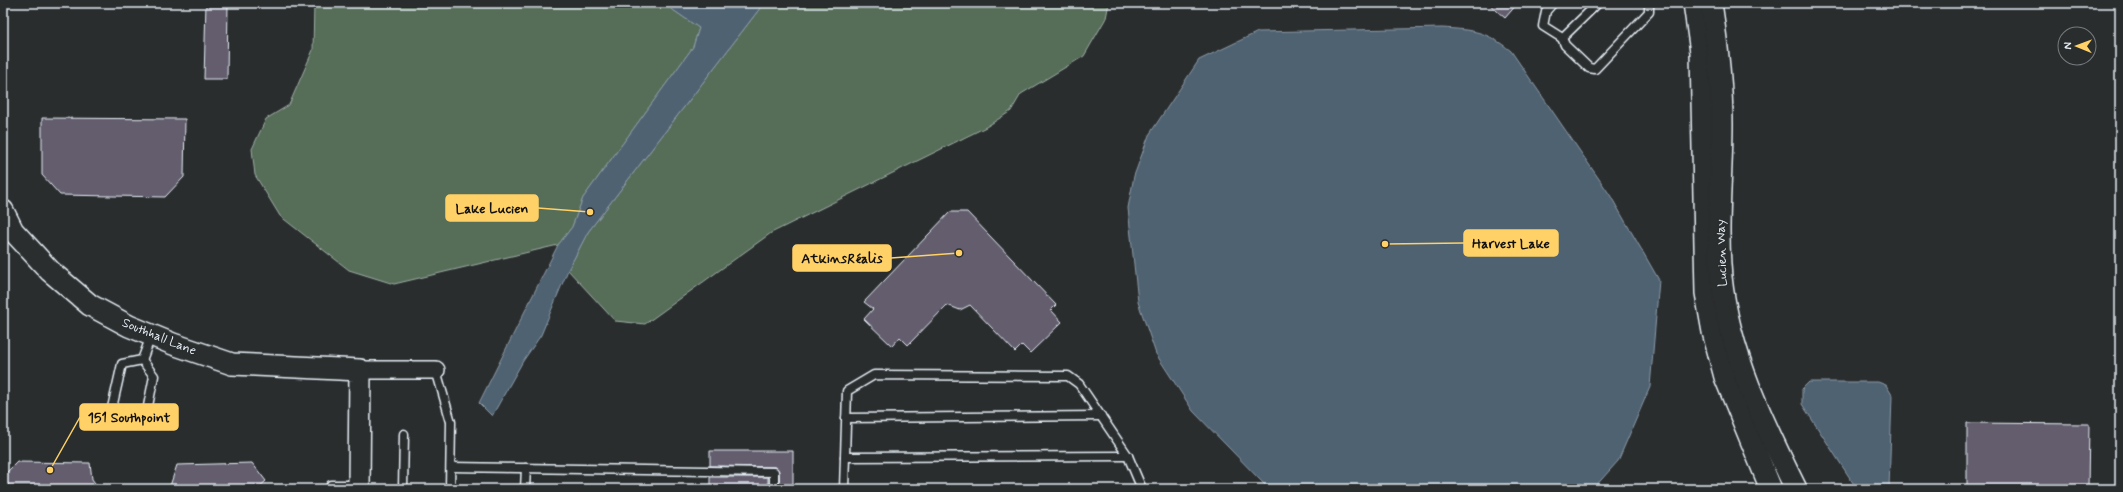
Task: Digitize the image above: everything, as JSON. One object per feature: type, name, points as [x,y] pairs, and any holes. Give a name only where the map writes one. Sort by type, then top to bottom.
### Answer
[{"type":"street","name":"Lucien Way","points":[[1694,3],[1701,52],[1706,293],[1713,332],[1725,377],[1771,489]]},
{"type":"street","name":"Lucien Way","points":[[1711,3],[1718,47],[1722,122],[1721,276],[1727,319],[1737,356],[1753,397],[1796,489]]},
{"type":"street","name":"Southhall Lane","points":[[3,211],[13,231],[50,271],[90,305],[129,326],[151,335],[232,364],[360,370],[436,370]]},
{"type":"street","points":[[359,487],[360,370]]},
{"type":"lane","points":[[1553,3],[1546,11],[1543,26],[1562,38],[1565,45],[1588,68],[1595,69],[1649,12],[1649,3]]},
{"type":"lane","points":[[1562,38],[1598,3]]},
{"type":"lane","points":[[142,360],[151,335]]},
{"type":"lane","points":[[109,421],[122,364],[142,360]]},
{"type":"lane","points":[[142,360],[154,376],[145,421]]},
{"type":"lane","points":[[436,370],[451,422],[450,489]]},
{"type":"lane","points":[[844,489],[847,391],[874,375],[1068,376],[1079,384],[1128,456],[1142,489]]},
{"type":"lane","points":[[846,418],[1101,416]]},
{"type":"lane","points":[[403,489],[404,434]]},
{"type":"lane","points":[[846,457],[1128,456]]},
{"type":"lane","points":[[451,467],[774,472],[774,489]]},
{"type":"lane","points":[[525,489],[526,468]]},
{"type":"lane","points":[[331,485],[359,487]]},
{"type":"green space","points":[[314,3],[663,3],[699,28],[693,47],[583,198],[572,227],[558,245],[394,284],[349,270],[280,216],[255,175],[252,149],[266,119],[289,105],[313,50]]},
{"type":"green space","points":[[764,3],[1109,3],[1106,18],[1084,56],[1021,94],[1011,111],[986,127],[771,233],[645,324],[615,321],[568,270],[588,232]]},
{"type":"water","points":[[663,3],[764,3],[588,232],[568,270],[541,335],[523,361],[492,416],[479,403],[558,245],[572,227],[583,198],[693,47],[699,28]]},
{"type":"water","points":[[1442,28],[1471,31],[1487,35],[1511,51],[1610,195],[1659,280],[1650,387],[1618,461],[1593,489],[1272,489],[1265,485],[1193,411],[1156,354],[1138,302],[1128,208],[1134,176],[1149,135],[1199,60],[1258,32]]},
{"type":"water","points":[[1809,382],[1878,382],[1886,385],[1892,395],[1889,489],[1857,489],[1802,404],[1802,389]]},
{"type":"building","points":[[206,3],[228,3],[227,79],[204,79]]},
{"type":"building","points":[[1488,3],[1518,3],[1505,18]]},
{"type":"building","points":[[42,118],[185,119],[184,177],[165,197],[60,195],[42,175]]},
{"type":"building","points":[[950,212],[967,212],[1056,305],[1051,310],[1062,322],[1030,353],[1022,345],[1015,352],[970,305],[960,310],[947,305],[908,345],[900,337],[892,346],[864,319],[873,309],[864,302]]},
{"type":"building","points":[[1967,423],[2089,424],[2088,488],[1967,489]]},
{"type":"building","points":[[710,451],[793,451],[793,489],[780,489],[779,472],[776,467],[710,466]]},
{"type":"building","points":[[17,462],[90,463],[92,479],[99,489],[13,489],[3,479],[3,476]]},
{"type":"building","points":[[252,463],[266,481],[257,489],[169,489],[177,465]]},
{"type":"building","points":[[710,477],[768,477],[768,489],[710,489]]},
{"type":"place","name":"Lake Lucien","points":[[590,212]]},
{"type":"place","name":"Harvest Lake","points":[[1385,244]]},
{"type":"place","name":"AtkinsRéalis","points":[[959,253]]},
{"type":"place","name":"151 Southpoint","points":[[50,470]]}]
